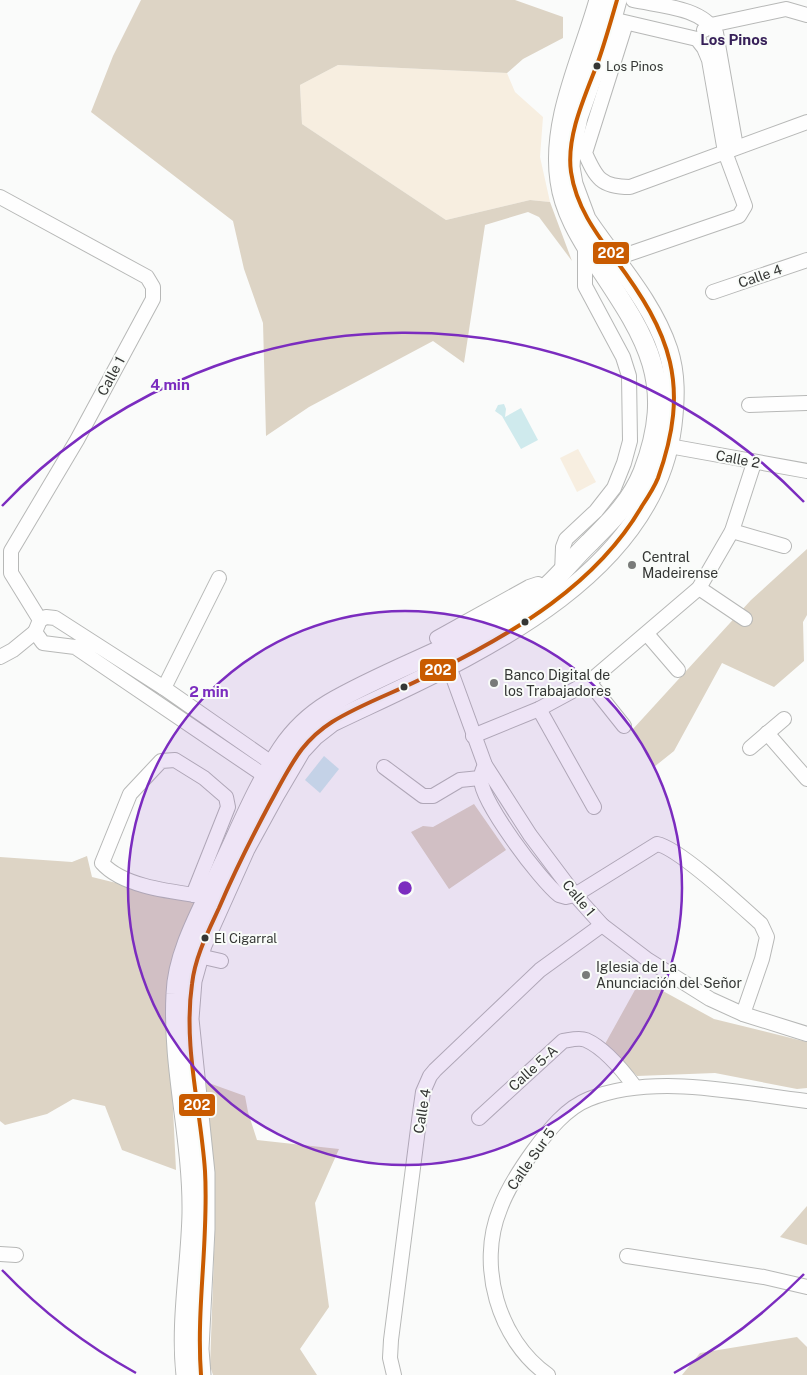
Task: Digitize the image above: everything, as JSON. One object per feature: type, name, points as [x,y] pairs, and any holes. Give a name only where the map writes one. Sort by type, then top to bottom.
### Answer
[{"type":"main road","points":[[186,1375],[185,1349],[192,1210],[178,1051],[176,994],[178,976],[201,896],[274,773],[332,722],[443,651],[518,609],[545,588],[616,518],[661,445],[655,378],[647,348],[636,322],[585,246],[566,208],[560,187],[559,143],[575,78],[617,0]]},
{"type":"main road","points":[[443,651],[526,623],[564,594],[632,528],[656,486],[661,445],[675,387],[668,350],[649,308],[614,259],[579,204],[570,167],[578,117],[608,14]]},
{"type":"main road","points":[[201,1375],[199,1349],[205,1229],[205,1173],[189,1001],[199,956],[245,849],[274,773]]},
{"type":"street","points":[[642,26],[640,1],[693,13],[712,25],[716,33],[731,149]]},
{"type":"street","points":[[697,39],[712,25],[786,9],[807,15]]},
{"type":"street","points":[[614,259],[728,220],[743,213],[745,206],[731,149],[709,60],[704,48],[697,39],[642,26],[608,14],[585,153],[594,173],[611,187],[630,187],[731,149],[807,122]]},
{"type":"street","name":"Calle 1","points":[[0,197],[147,277],[153,287],[153,299],[77,440],[11,551],[11,573],[37,626]]},
{"type":"street","points":[[562,573],[563,547],[566,539],[596,511],[614,488],[630,441],[629,376],[623,357],[585,286],[585,246]]},
{"type":"street","name":"Calle 4","points":[[713,292],[807,260]]},
{"type":"street","points":[[749,405],[807,403]]},
{"type":"street","name":"Calle 2","points":[[661,445],[807,471]]},
{"type":"street","points":[[473,736],[539,709],[589,682],[699,588],[732,531],[754,463]]},
{"type":"street","points":[[732,531],[784,546]]},
{"type":"street","points":[[164,688],[219,578]]},
{"type":"street","points":[[699,588],[745,619]]},
{"type":"street","points":[[0,657],[13,650],[46,616],[55,618],[78,642],[274,773]]},
{"type":"street","points":[[37,626],[43,643],[78,642],[164,688],[274,773]]},
{"type":"street","points":[[647,634],[678,670]]},
{"type":"street","name":"Calle 1","points":[[443,651],[485,765],[530,835],[575,894],[602,925],[648,960],[710,999],[742,1014],[807,1034]]},
{"type":"street","points":[[589,682],[624,726]]},
{"type":"street","points":[[539,709],[594,808]]},
{"type":"street","points":[[750,748],[767,732],[784,720]]},
{"type":"street","points":[[767,732],[807,779]]},
{"type":"street","points":[[175,760],[204,778],[226,796],[228,807],[201,896],[177,893],[128,880],[111,873],[102,863],[130,794],[161,761],[175,760]]},
{"type":"street","points":[[485,765],[480,778],[487,800],[501,822],[553,891],[566,897],[575,894],[657,844],[664,846],[691,865],[761,924],[767,937],[762,959],[742,1014]]},
{"type":"street","points":[[384,767],[423,796],[434,796],[460,780],[480,778]]},
{"type":"street","name":"Calle 4","points":[[394,1375],[390,1358],[390,1340],[424,1092],[430,1076],[511,991],[602,925]]},
{"type":"street","points":[[199,956],[221,961]]},
{"type":"street","name":"Calle 5-A","points":[[480,1118],[563,1041],[576,1038],[586,1040],[621,1068],[635,1087]]},
{"type":"street","name":"Calle Sur 5","points":[[548,1375],[535,1366],[521,1348],[501,1314],[491,1266],[492,1242],[499,1210],[510,1187],[550,1128],[587,1099],[615,1090],[635,1087],[697,1088],[807,1101]]},
{"type":"street","points":[[0,1254],[16,1254]]},
{"type":"street","points":[[627,1256],[764,1277],[807,1287]]},
{"type":"shaded area","points":[[141,0],[515,0],[563,17],[563,38],[523,59],[507,73],[338,65],[300,85],[302,124],[446,220],[530,200],[550,202],[572,261],[539,217],[528,212],[485,225],[464,363],[433,341],[309,407],[266,436],[263,323],[244,269],[233,221],[91,112],[113,56]]},
{"type":"shaded area","points":[[338,65],[507,73],[515,92],[543,117],[540,157],[550,202],[530,200],[446,220],[302,124],[300,85]]},
{"type":"shaded area","points":[[578,449],[596,482],[577,492],[560,458]]},
{"type":"shaded area","points":[[807,549],[807,615],[803,622],[804,661],[774,687],[722,663],[674,751],[654,767],[633,729],[751,600]]},
{"type":"shaded area","points":[[474,804],[506,850],[449,889],[411,832],[423,826],[433,827]]},
{"type":"shaded area","points":[[87,856],[92,877],[198,903],[174,961],[167,986],[176,1170],[122,1150],[105,1106],[73,1099],[47,1114],[5,1125],[0,1121],[0,857],[72,862]]},
{"type":"shaded area","points":[[641,979],[714,1019],[807,1042],[807,1088],[797,1089],[715,1073],[637,1076],[605,1044]]},
{"type":"shaded area","points":[[206,1082],[245,1096],[257,1140],[339,1149],[315,1203],[329,1307],[300,1349],[317,1375],[213,1375],[210,1366],[215,1227]]},
{"type":"shaded area","points":[[807,1206],[807,1245],[780,1237]]},
{"type":"shaded area","points":[[797,1337],[807,1347],[807,1375],[682,1375],[700,1353]]},
{"type":"water","points":[[504,404],[506,409],[505,417],[521,408],[538,440],[521,449],[502,416],[495,411],[498,405]]},
{"type":"water","points":[[324,756],[339,769],[320,793],[305,780]]},
{"type":"transit line","name":"202","points":[[201,1375],[200,1324],[206,1196],[203,1148],[191,1054],[190,1007],[192,984],[196,964],[203,945],[256,831],[293,762],[316,734],[344,715],[465,657],[494,641],[551,604],[578,583],[623,534],[649,496],[658,478],[668,445],[673,415],[674,388],[670,362],[662,337],[650,312],[634,286],[587,218],[577,196],[571,172],[570,158],[574,130],[582,102],[601,54],[617,0]]},
{"type":"place","name":"Los Pinos","points":[[597,66]]},
{"type":"place","name":"Central Madeirense","points":[[632,565]]},
{"type":"place","name":"Banco Digital de los Trabajadores","points":[[494,683]]},
{"type":"place","name":"El Cigarral","points":[[205,938]]},
{"type":"place","name":"Iglesia de La Anunciación del Señor","points":[[586,975]]},
{"type":"district","name":"Los Pinos","points":[[734,40]]}]
